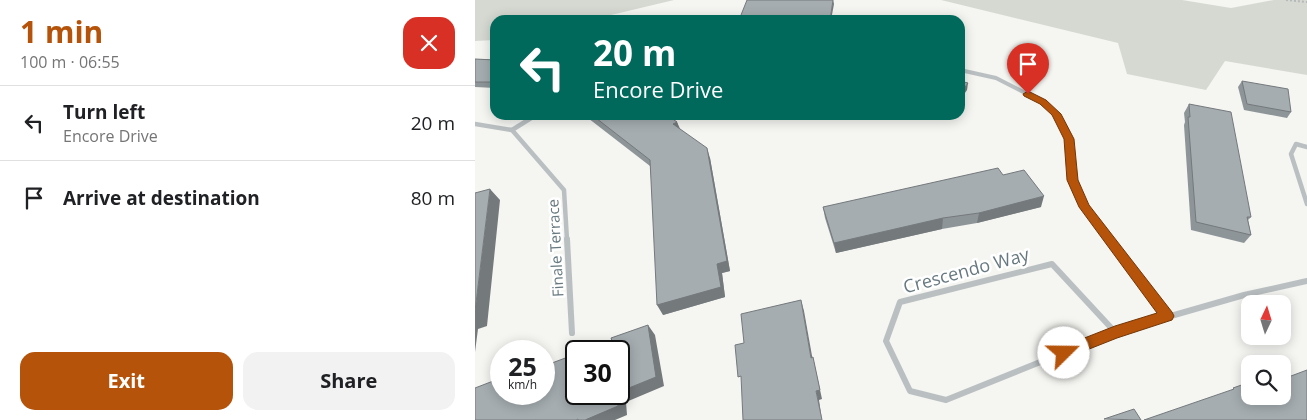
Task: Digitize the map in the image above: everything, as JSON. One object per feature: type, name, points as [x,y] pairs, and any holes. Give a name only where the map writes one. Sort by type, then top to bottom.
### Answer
[{"type":"street","points":[[965,71],[996,78],[1043,102],[1056,114],[1069,139],[1072,180],[1084,207],[1168,316]]},
{"type":"street","points":[[475,124],[512,130],[528,120]]},
{"type":"street","name":"Finale Terrace","points":[[512,130],[564,190],[572,333]]},
{"type":"street","points":[[1307,146],[1296,144],[1291,154],[1307,204]]},
{"type":"street","name":"Crescendo Way","points":[[1115,332],[1052,264],[900,302],[886,341],[909,391],[945,400],[1115,332],[1244,295],[1307,281]]},
{"type":"path","points":[[1286,0],[1307,2]]},
{"type":"shaded area","points":[[475,0],[674,0],[611,15],[490,15],[490,40],[475,41]]},
{"type":"shaded area","points":[[941,0],[1182,0],[1231,8],[1274,0],[1307,0],[1307,75],[1225,61],[1206,90],[1127,74],[1118,43]]},
{"type":"building","points":[[747,0],[833,0],[831,15],[741,15]]},
{"type":"building","points":[[475,59],[490,60],[490,82],[475,82]]},
{"type":"building","points":[[1242,81],[1288,89],[1291,112],[1247,104]]},
{"type":"building","points":[[1189,104],[1231,112],[1251,217],[1247,217],[1251,235],[1196,222],[1188,117],[1190,117]]},
{"type":"building","points":[[598,120],[674,120],[677,122],[673,124],[707,148],[727,261],[717,264],[721,287],[657,305],[650,160]]},
{"type":"building","points":[[998,168],[1003,175],[1024,170],[1044,196],[979,213],[943,218],[834,243],[823,207]]},
{"type":"building","points":[[490,189],[475,311],[475,193]]},
{"type":"building","points":[[801,300],[811,358],[813,357],[820,390],[816,391],[822,420],[743,420],[741,376],[738,377],[735,345],[744,343],[741,314]]},
{"type":"building","points":[[648,325],[656,377],[630,388],[630,340],[612,340],[611,338]]},
{"type":"building","points":[[565,358],[565,405],[618,406],[585,420],[475,420],[475,388],[490,382],[490,405],[555,405],[555,362]]},
{"type":"building","points":[[1307,370],[1307,420],[1144,420],[1241,385],[1241,405],[1291,405],[1291,376]]},
{"type":"building","points":[[1134,409],[1141,420],[1104,419]]},
{"type":"route","points":[[1028,94],[1043,102],[1056,114],[1069,139],[1072,180],[1084,207],[1168,316],[1115,332],[1064,353]]}]
